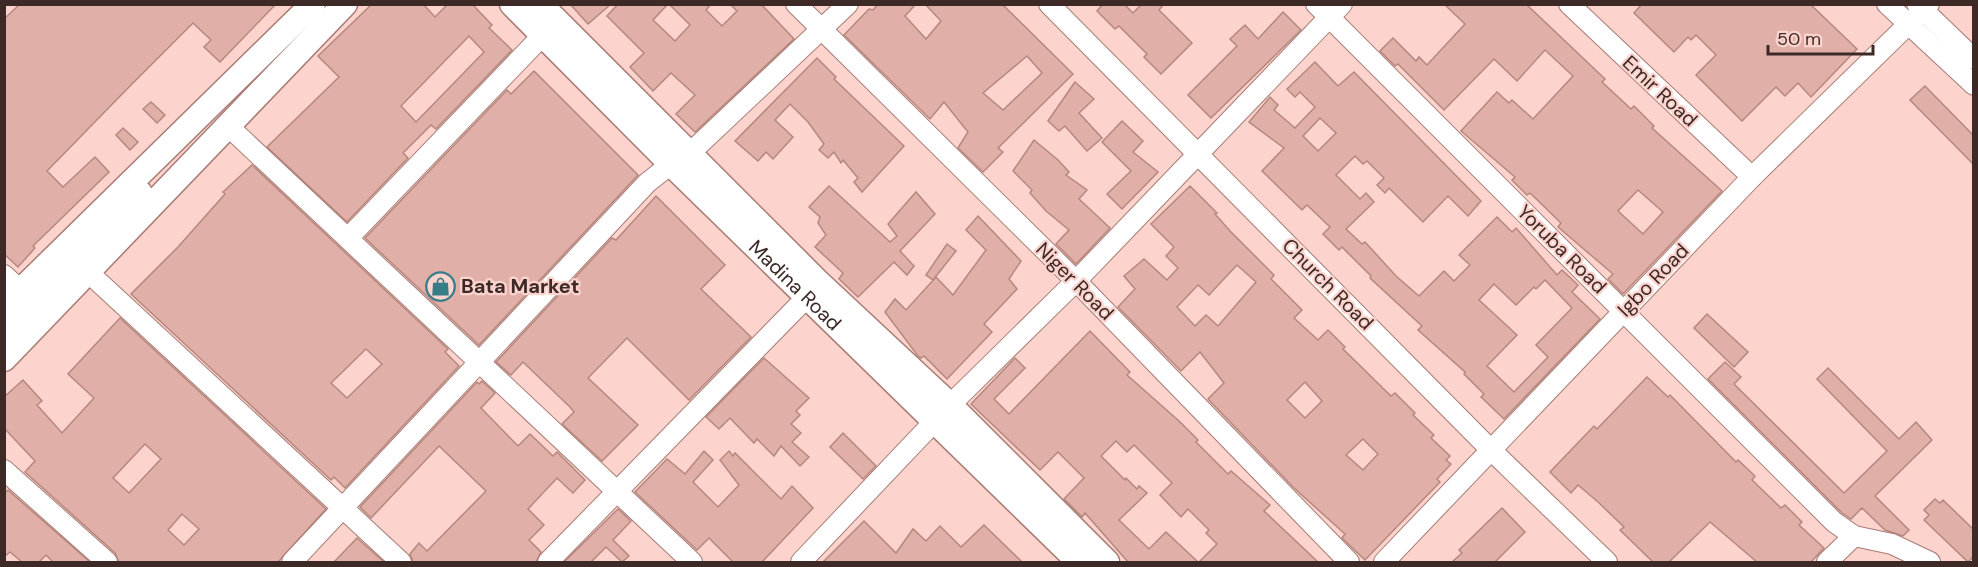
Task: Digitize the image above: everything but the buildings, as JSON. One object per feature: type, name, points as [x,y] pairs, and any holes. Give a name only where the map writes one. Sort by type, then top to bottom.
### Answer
[{"type":"main road","points":[[10,291],[158,156],[313,4]]},
{"type":"main road","points":[[4,359],[345,4]]},
{"type":"main road","name":"Madina Road","points":[[512,4],[543,35],[817,281],[943,413],[1070,559]]},
{"type":"main road","name":"Madina Road","points":[[540,4],[808,296],[943,413],[1107,562]]},
{"type":"main road","points":[[4,343],[128,214],[144,189],[158,156]]},
{"type":"main road","points":[[4,330],[128,214],[180,177]]},
{"type":"street","name":"Niger Road","points":[[796,4],[1076,281],[1349,562]]},
{"type":"street","points":[[292,562],[647,183],[680,159],[848,4]]},
{"type":"street","name":"Church Road","points":[[1049,4],[1491,450],[1607,562]]},
{"type":"street","name":"Emir Road","points":[[1569,4],[1752,177]]},
{"type":"street","points":[[1887,4],[1974,85]]},
{"type":"street","points":[[1923,6],[1974,59]]},
{"type":"street","name":"Igbo Road","points":[[1384,562],[1752,177],[1908,25],[1923,6]]},
{"type":"street","points":[[801,562],[943,413],[1076,281],[1198,153],[1329,9]]},
{"type":"street","name":"Yoruba Road","points":[[1329,9],[1834,522],[1854,536],[1892,544],[1930,562]]},
{"type":"street","points":[[349,237],[543,35]]},
{"type":"street","points":[[227,125],[349,237],[478,364],[692,562]]},
{"type":"street","points":[[89,273],[401,562]]},
{"type":"street","points":[[548,562],[808,296]]},
{"type":"street","points":[[4,470],[107,562]]},
{"type":"street","points":[[1827,562],[1854,536]]},
{"type":"place","name":"Bata Market","points":[[440,286]]}]
